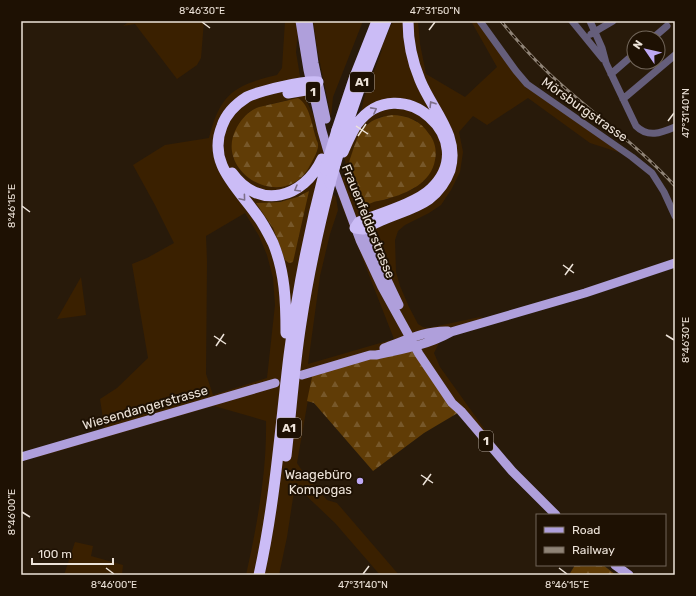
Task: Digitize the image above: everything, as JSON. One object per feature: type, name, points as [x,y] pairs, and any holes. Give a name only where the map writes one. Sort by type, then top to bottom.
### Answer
[{"type":"highway","name":"A1","points":[[259,575],[272,507],[295,310],[304,257],[324,164],[336,126],[377,21]]},
{"type":"highway","name":"A1","points":[[266,575],[276,529],[297,352],[315,244],[330,183],[360,87],[386,21]]},
{"type":"highway","points":[[359,226],[380,220],[420,204],[432,197],[445,181],[452,162],[452,146],[448,131],[424,89],[415,67],[410,47],[408,21]]},
{"type":"highway","points":[[313,84],[259,99],[243,107],[234,116],[228,126],[225,136],[224,152],[230,170],[241,183],[256,192],[271,195],[287,194],[299,188],[324,164]]},
{"type":"highway","points":[[287,373],[285,295],[279,260],[264,226],[225,173],[220,158],[218,140],[221,128],[227,116],[234,106],[243,100],[258,93],[313,84]]},
{"type":"highway","points":[[342,148],[354,129],[365,116],[377,108],[393,104],[410,106],[427,114],[438,126],[444,136],[446,145],[447,157],[444,171],[438,182],[430,191],[359,226]]},
{"type":"main road","name":"Frauenfelderstrasse","points":[[300,21],[331,162],[359,226],[373,269],[415,342],[457,400],[461,411],[512,471],[555,514]]},
{"type":"main road","name":"Frauenfelderstrasse","points":[[308,21],[313,84]]},
{"type":"main road","points":[[302,375],[370,355],[376,351],[442,337],[451,332],[675,264]]},
{"type":"main road","name":"Wiesendangerstrasse","points":[[21,457],[276,382]]},
{"type":"main road","points":[[616,566],[629,575]]},
{"type":"street","name":"Mörsburgstrasse","points":[[480,21],[527,84],[632,157],[652,173],[664,192],[675,216]]},
{"type":"street","points":[[572,21],[606,63]]},
{"type":"street","points":[[590,21],[602,48],[611,74],[634,121],[639,128],[651,134],[662,133],[675,127]]},
{"type":"street","points":[[585,36],[613,21]]},
{"type":"street","points":[[662,30],[667,26]]},
{"type":"street","points":[[623,99],[675,55]]},
{"type":"street","points":[[611,74],[626,61]]},
{"type":"shaded area","points":[[130,21],[204,21],[201,58],[197,65],[177,79],[135,24],[123,26]]},
{"type":"shaded area","points":[[285,21],[297,21],[298,33],[296,52],[301,82],[306,100],[313,114],[324,154],[315,178],[336,197],[338,210],[330,234],[320,276],[308,364],[394,339],[338,196],[346,165],[343,152],[365,115],[361,113],[364,98],[382,50],[381,48],[393,21],[418,21],[420,44],[426,74],[465,97],[497,67],[471,21],[479,21],[527,84],[621,153],[590,143],[528,98],[487,125],[473,116],[459,132],[463,152],[460,172],[451,190],[441,205],[405,225],[398,231],[395,240],[396,272],[400,286],[418,324],[428,328],[480,317],[483,318],[442,337],[434,353],[440,367],[488,434],[491,447],[461,411],[311,372],[312,377],[297,463],[305,475],[327,500],[337,503],[399,575],[380,575],[335,523],[295,485],[287,537],[279,575],[246,575],[254,537],[263,479],[266,421],[214,406],[35,458],[43,451],[105,432],[100,399],[117,388],[148,358],[132,264],[147,258],[174,243],[133,165],[165,145],[209,138],[218,111],[224,101],[231,94],[250,83],[277,75],[282,68]],"holes":[[[288,100],[318,145],[234,159],[232,144],[249,112],[259,107]],[[397,115],[417,121],[415,188],[391,198],[367,205],[356,187],[349,166],[356,141],[379,117]],[[301,194],[293,262],[285,260],[273,228],[257,204],[296,197]],[[245,213],[259,236],[267,255],[273,278],[275,305],[267,378],[213,395],[206,374],[206,236]]]},
{"type":"shaded area","points":[[313,21],[363,21],[333,97],[331,117],[317,48]]},
{"type":"shaded area","points":[[81,277],[86,315],[57,319]]},
{"type":"shaded area","points":[[75,542],[93,546],[91,556],[123,565],[122,575],[64,575]]},
{"type":"green space","points":[[298,98],[302,101],[308,111],[318,143],[313,160],[308,169],[296,181],[282,187],[267,186],[253,181],[241,171],[234,158],[232,143],[237,127],[252,110]]},
{"type":"green space","points":[[384,116],[403,116],[418,122],[426,129],[434,143],[436,150],[433,168],[424,181],[403,194],[367,205],[353,180],[349,165],[350,159],[356,142],[366,125]]},
{"type":"green space","points":[[309,191],[293,262],[289,263],[285,260],[273,228],[256,203],[280,202],[297,197]]},
{"type":"green space","points":[[414,346],[461,411],[424,433],[373,471],[314,403],[307,401],[312,377],[311,372]]},
{"type":"green space","points":[[574,566],[604,566],[616,575],[569,575]]},
{"type":"railway","points":[[501,21],[524,48],[549,73],[636,148],[675,186]]},
{"type":"place","name":"Waagebüro Kompogas","points":[[360,481]]}]
